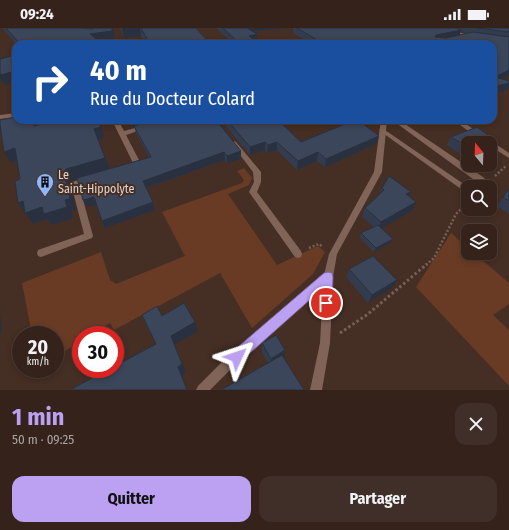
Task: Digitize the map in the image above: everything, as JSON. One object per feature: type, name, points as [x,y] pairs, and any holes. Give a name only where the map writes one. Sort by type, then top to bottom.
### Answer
[{"type":"street","points":[[440,28],[470,37],[480,38]]},
{"type":"street","points":[[460,40],[470,37]]},
{"type":"street","points":[[0,117],[12,116]]},
{"type":"street","points":[[118,124],[137,164],[123,168]]},
{"type":"street","points":[[122,134],[156,124]]},
{"type":"street","points":[[316,390],[325,343],[328,277],[333,254],[378,172],[383,124]]},
{"type":"street","points":[[401,124],[481,180]]},
{"type":"street","points":[[462,124],[480,136]]},
{"type":"street","points":[[382,130],[461,185]]},
{"type":"street","points":[[230,138],[257,172],[258,183],[253,192],[298,254]]},
{"type":"street","points":[[497,148],[509,156]]},
{"type":"street","points":[[41,253],[89,236],[75,184],[95,178]]},
{"type":"street","points":[[202,390],[226,366],[328,277]]},
{"type":"path","points":[[325,343],[368,314],[434,258],[456,214],[461,209]]},
{"type":"path","points":[[298,254],[319,244],[333,254]]},
{"type":"shaded area","points":[[244,168],[252,178],[249,185],[228,194],[277,265],[318,246],[325,252],[313,274],[252,328],[220,273],[121,326],[112,326],[110,323],[105,326],[72,326],[72,347],[64,351],[64,326],[30,326],[22,283],[101,252],[110,280],[116,284],[185,256],[162,212],[242,183],[244,180],[237,171]]},
{"type":"shaded area","points":[[451,233],[461,242],[461,260],[482,260],[509,283],[509,304],[493,315],[509,330],[509,386],[416,287]]},
{"type":"building","points":[[6,28],[112,28],[112,31],[90,34],[97,40],[16,40]]},
{"type":"building","points":[[141,28],[196,28],[206,40],[148,40]]},
{"type":"building","points":[[223,28],[247,28],[257,34],[249,36],[254,40],[236,40]]},
{"type":"building","points":[[297,28],[456,28],[461,30],[436,35],[435,37],[446,38],[473,32],[509,37],[509,70],[497,76],[497,40],[317,40]]},
{"type":"building","points":[[477,28],[509,28],[509,32]]},
{"type":"building","points":[[12,56],[12,72],[0,75],[0,59]]},
{"type":"building","points":[[497,78],[509,81],[509,83],[497,86]]},
{"type":"building","points":[[12,118],[12,124],[34,124],[34,126],[42,124],[99,124],[101,127],[94,129],[105,158],[66,169],[64,173],[70,199],[65,200],[67,207],[44,214],[42,207],[25,213],[23,201],[18,203],[15,181],[20,179],[15,148],[4,152],[0,120]]},
{"type":"building","points":[[140,124],[219,124],[241,151],[227,156],[224,152],[143,181],[153,202],[102,221],[94,197],[83,200],[77,178],[151,157],[134,126]]},
{"type":"building","points":[[230,124],[282,124],[301,142],[345,124],[363,124],[379,136],[326,159],[318,152],[298,161],[277,142],[268,145],[265,142],[250,147]]},
{"type":"building","points":[[477,127],[488,135],[461,136],[461,143],[451,137]]},
{"type":"building","points":[[389,176],[411,192],[406,194],[416,202],[381,222],[365,208],[384,190],[382,188]]},
{"type":"building","points":[[509,189],[509,201],[503,197]]},
{"type":"building","points":[[378,225],[393,239],[376,248],[361,233]]},
{"type":"building","points":[[373,256],[397,280],[372,295],[349,269]]},
{"type":"building","points":[[184,303],[195,322],[171,336],[182,364],[178,367],[187,390],[70,390],[92,378],[124,378],[124,361],[156,344],[142,315],[157,306],[162,316]]},
{"type":"building","points":[[276,335],[285,350],[271,359],[262,343]]},
{"type":"building","points":[[282,355],[304,390],[221,390]]},
{"type":"place","name":"Le Saint-Hippolyte","points":[[45,197]]},
{"type":"route","points":[[237,357],[328,277],[326,303]]}]
